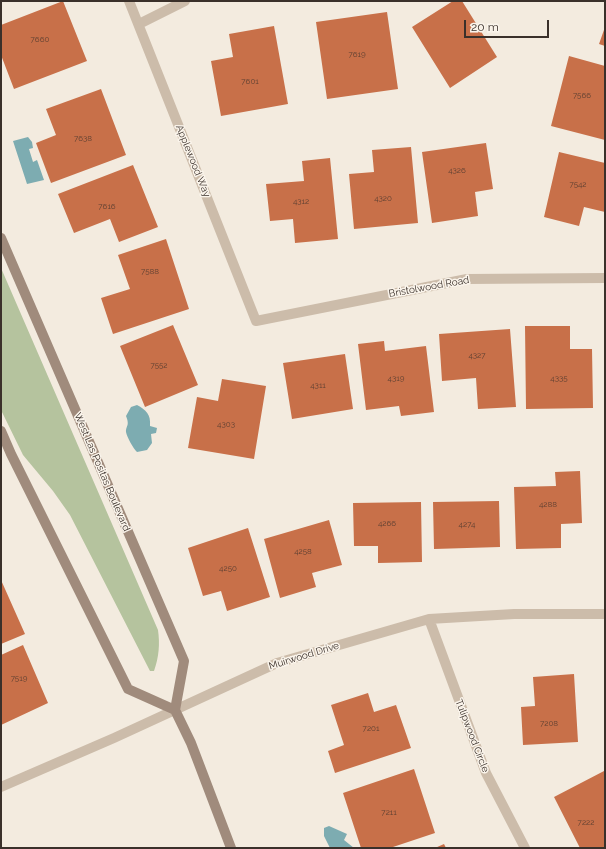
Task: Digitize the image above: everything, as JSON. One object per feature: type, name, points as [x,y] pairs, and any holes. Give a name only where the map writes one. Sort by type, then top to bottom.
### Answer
[{"type":"main road","name":"West Las Positas Boulevard","points":[[1,238],[184,661],[176,710]]},
{"type":"main road","points":[[1,431],[128,689],[176,710],[191,743],[231,848]]},
{"type":"street","name":"Applewood Way","points":[[129,1],[256,321]]},
{"type":"street","points":[[139,24],[185,1]]},
{"type":"street","name":"Bristolwood Road","points":[[256,321],[467,279],[605,278]]},
{"type":"street","name":"Muirwood Drive","points":[[1,787],[176,710],[277,663],[429,619],[514,614],[605,614]]},
{"type":"street","name":"Tulipwood Circle","points":[[429,619],[486,773],[525,848]]},
{"type":"green space","points":[[1,268],[158,630],[159,650],[154,671],[150,671],[70,515],[53,491],[23,455],[1,410]]},
{"type":"water","points":[[28,137],[32,142],[33,148],[29,149],[33,162],[37,160],[44,180],[27,184],[13,141]]},
{"type":"water","points":[[137,405],[149,415],[150,426],[157,428],[156,433],[151,434],[152,443],[147,450],[137,452],[126,432],[128,424],[126,416],[131,407]]},
{"type":"water","points":[[329,826],[347,834],[344,840],[354,848],[330,848],[324,836],[324,828]]},
{"type":"building","points":[[63,1],[87,61],[14,89],[1,55],[1,25]]},
{"type":"building","points":[[453,1],[462,1],[497,57],[450,88],[412,27]]},
{"type":"building","points":[[387,12],[398,89],[327,99],[316,22]]},
{"type":"building","points":[[274,26],[288,104],[221,116],[211,61],[233,57],[229,34]]},
{"type":"building","points":[[605,27],[605,46],[599,44]]},
{"type":"building","points":[[569,56],[605,66],[605,140],[551,126]]},
{"type":"building","points":[[101,89],[126,155],[51,183],[36,143],[56,135],[46,109]]},
{"type":"building","points":[[486,143],[493,189],[475,192],[478,216],[432,223],[422,152]]},
{"type":"building","points":[[411,147],[418,223],[354,229],[349,174],[374,172],[372,150]]},
{"type":"building","points":[[559,152],[605,163],[605,212],[584,207],[579,226],[544,217]]},
{"type":"building","points":[[330,158],[338,239],[295,243],[293,219],[270,221],[266,184],[304,181],[302,161]]},
{"type":"building","points":[[133,165],[158,227],[119,242],[110,219],[74,233],[58,194]]},
{"type":"building","points":[[166,239],[189,309],[113,334],[101,298],[130,289],[118,255]]},
{"type":"building","points":[[173,325],[198,385],[145,407],[120,346]]},
{"type":"building","points":[[525,326],[570,326],[570,349],[592,349],[593,408],[526,409]]},
{"type":"building","points":[[510,329],[516,407],[478,409],[476,378],[442,381],[439,334]]},
{"type":"building","points":[[384,341],[385,351],[426,346],[434,412],[401,416],[399,406],[366,410],[358,344]]},
{"type":"building","points":[[345,354],[353,409],[292,419],[283,363]]},
{"type":"building","points":[[222,379],[266,386],[254,459],[188,448],[197,397],[218,401]]},
{"type":"building","points":[[580,471],[582,523],[561,524],[561,548],[516,549],[514,487],[556,486],[555,472]]},
{"type":"building","points":[[499,501],[500,547],[434,549],[433,502]]},
{"type":"building","points":[[421,502],[422,562],[378,563],[378,546],[354,546],[353,503]]},
{"type":"building","points":[[329,520],[342,565],[312,573],[316,587],[280,598],[264,539]]},
{"type":"building","points":[[248,528],[270,597],[227,611],[221,591],[203,596],[188,548]]},
{"type":"building","points":[[1,580],[25,634],[1,644]]},
{"type":"building","points":[[23,645],[48,703],[1,725],[1,655]]},
{"type":"building","points":[[574,674],[578,742],[523,745],[521,707],[535,706],[533,677]]},
{"type":"building","points":[[368,693],[374,712],[396,705],[411,748],[335,773],[328,751],[344,745],[331,705]]},
{"type":"building","points":[[414,769],[435,833],[390,848],[361,848],[343,793]]},
{"type":"building","points":[[604,771],[605,848],[580,848],[554,797]]},
{"type":"building","points":[[444,844],[446,848],[435,848]]}]
